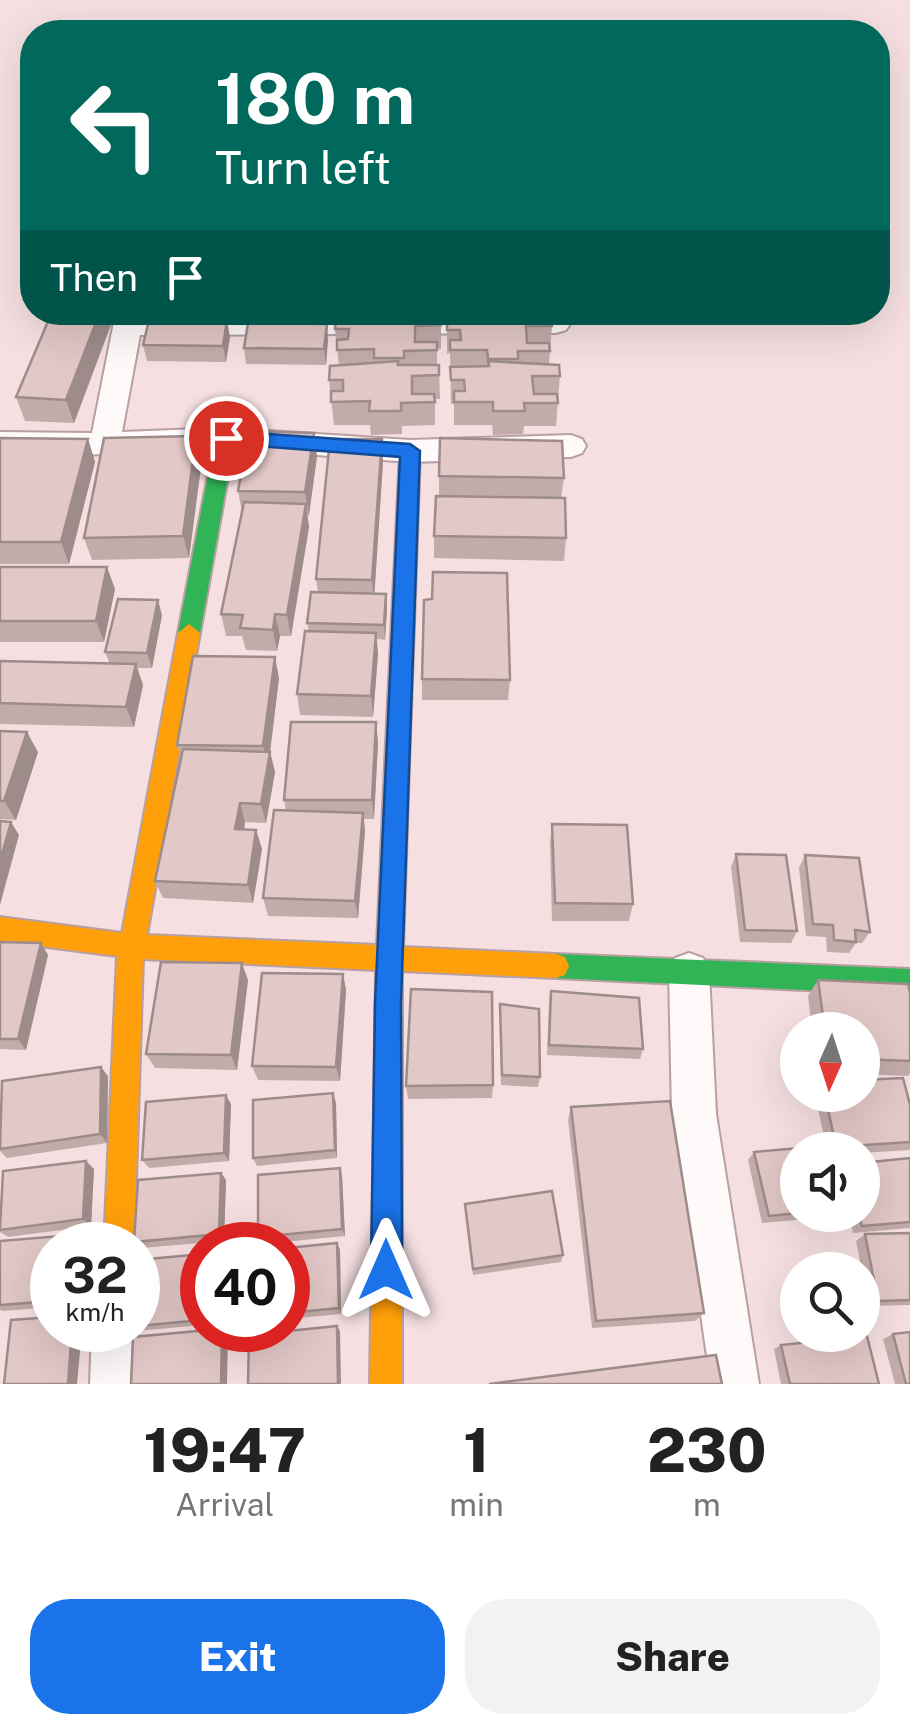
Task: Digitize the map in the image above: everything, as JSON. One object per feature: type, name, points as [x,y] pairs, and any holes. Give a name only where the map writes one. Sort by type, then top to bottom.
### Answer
[{"type":"street","points":[[104,443],[127,325]]},
{"type":"street","points":[[120,1222],[131,946],[226,438]]},
{"type":"street","points":[[0,443],[226,438],[410,451],[571,446]]},
{"type":"street","points":[[386,1384],[390,958],[410,451]]},
{"type":"street","points":[[0,929],[131,946],[910,982]]},
{"type":"street","points":[[689,972],[694,1114],[734,1384]]},
{"type":"street","points":[[114,1384],[115,1352]]},
{"type":"building","points":[[46,325],[95,325],[66,400],[16,397]]},
{"type":"building","points":[[148,325],[226,325],[223,346],[143,345]]},
{"type":"building","points":[[248,325],[327,325],[324,349],[244,348]]},
{"type":"building","points":[[335,325],[441,325],[415,326],[415,342],[437,342],[437,350],[404,351],[404,358],[374,358],[374,349],[337,350],[337,340],[348,339],[349,329],[335,329]]},
{"type":"building","points":[[447,325],[552,325],[526,326],[527,343],[549,343],[550,351],[518,351],[518,359],[488,359],[487,350],[450,350],[450,340],[461,340],[460,330],[447,330]]},
{"type":"building","points":[[398,361],[398,365],[439,365],[439,375],[412,376],[412,394],[434,394],[435,402],[401,403],[401,411],[369,411],[370,401],[331,402],[331,391],[343,391],[343,380],[329,380],[330,366]]},
{"type":"building","points":[[488,361],[559,365],[560,376],[532,376],[534,394],[557,394],[558,403],[524,403],[525,411],[493,411],[493,402],[454,402],[454,391],[465,391],[464,380],[451,380],[450,367],[489,366]]},
{"type":"building","points":[[249,431],[314,433],[305,492],[238,491]]},
{"type":"building","points":[[196,436],[183,536],[84,538],[104,438]]},
{"type":"building","points":[[0,438],[88,439],[61,542],[0,542]]},
{"type":"building","points":[[440,438],[562,441],[564,478],[439,476]]},
{"type":"building","points":[[330,439],[382,439],[372,580],[316,579]]},
{"type":"building","points":[[436,496],[565,498],[566,538],[434,536]]},
{"type":"building","points":[[244,502],[306,504],[287,615],[275,614],[273,630],[240,628],[243,615],[221,614]]},
{"type":"building","points":[[0,567],[107,567],[96,621],[0,621]]},
{"type":"building","points":[[433,572],[507,573],[510,680],[422,679],[424,600],[432,599]]},
{"type":"building","points":[[311,592],[386,594],[384,625],[307,623]]},
{"type":"building","points":[[118,599],[158,600],[147,653],[105,652]]},
{"type":"building","points":[[305,631],[376,633],[371,696],[297,694]]},
{"type":"building","points":[[193,656],[275,657],[263,746],[177,745]]},
{"type":"building","points":[[0,661],[136,664],[126,707],[0,703]]},
{"type":"building","points":[[291,722],[376,722],[372,800],[284,800]]},
{"type":"building","points":[[0,731],[27,732],[4,801],[0,801]]},
{"type":"building","points":[[183,749],[270,752],[261,804],[240,803],[235,829],[256,830],[248,885],[155,881]]},
{"type":"building","points":[[274,810],[363,813],[355,901],[263,898]]},
{"type":"building","points":[[0,821],[11,822],[0,861]]},
{"type":"building","points":[[552,824],[627,825],[633,904],[555,903]]},
{"type":"building","points":[[736,854],[786,855],[797,931],[745,930]]},
{"type":"building","points":[[805,855],[859,858],[870,932],[855,930],[856,942],[834,940],[833,925],[813,924]]},
{"type":"building","points":[[0,942],[41,943],[18,1039],[0,1039]]},
{"type":"building","points":[[161,962],[242,963],[231,1055],[146,1054]]},
{"type":"building","points":[[262,973],[343,974],[336,1067],[252,1066]]},
{"type":"building","points":[[818,980],[908,984],[910,1061],[880,1060],[880,1012],[822,1012]]},
{"type":"building","points":[[411,989],[492,992],[493,1085],[406,1086]]},
{"type":"building","points":[[551,991],[639,998],[643,1049],[549,1045]]},
{"type":"building","points":[[500,1004],[539,1009],[540,1077],[502,1075]]},
{"type":"building","points":[[101,1067],[100,1134],[0,1149],[2,1081]]},
{"type":"building","points":[[903,1078],[910,1105],[910,1142],[880,1144],[880,1132],[833,1132],[829,1112],[880,1112],[880,1079]]},
{"type":"building","points":[[333,1093],[335,1150],[253,1158],[253,1100]]},
{"type":"building","points":[[226,1095],[224,1153],[142,1160],[146,1102]]},
{"type":"building","points":[[670,1101],[704,1313],[596,1321],[571,1107]]},
{"type":"building","points":[[780,1150],[780,1215],[769,1216],[754,1152]]},
{"type":"building","points":[[910,1158],[910,1222],[880,1224],[880,1161]]},
{"type":"building","points":[[86,1161],[83,1219],[30,1222],[30,1226],[0,1230],[3,1171]]},
{"type":"building","points":[[340,1168],[342,1229],[310,1232],[310,1222],[258,1222],[258,1175]]},
{"type":"building","points":[[221,1173],[219,1222],[180,1222],[180,1238],[160,1240],[160,1222],[135,1222],[138,1180]]},
{"type":"building","points":[[552,1191],[563,1255],[473,1269],[465,1204]]},
{"type":"building","points":[[910,1233],[910,1300],[880,1301],[880,1252],[868,1252],[865,1234]]},
{"type":"building","points":[[30,1239],[30,1303],[0,1305],[0,1241]]},
{"type":"building","points":[[337,1243],[339,1308],[310,1311],[310,1246]]},
{"type":"building","points":[[180,1256],[180,1322],[160,1324],[160,1258]]},
{"type":"building","points":[[30,1319],[30,1352],[70,1352],[68,1384],[4,1384],[11,1320]]},
{"type":"building","points":[[337,1326],[338,1384],[248,1384],[249,1352],[310,1352],[310,1329]]},
{"type":"building","points":[[910,1332],[910,1384],[906,1384],[893,1334]]},
{"type":"building","points":[[180,1333],[180,1352],[222,1352],[221,1384],[131,1384],[132,1352],[160,1352],[160,1334]]},
{"type":"building","points":[[783,1352],[871,1352],[879,1384],[790,1384]]},
{"type":"building","points":[[716,1355],[722,1384],[489,1384]]},
{"type":"traffic: fast","points":[[189,633],[225,438]]},
{"type":"traffic: fast","points":[[397,765],[410,451]]},
{"type":"traffic: fast","points":[[556,966],[910,982]]},
{"type":"traffic: slow","points":[[120,1222],[128,968],[189,633]]},
{"type":"traffic: slow","points":[[386,1384],[388,1003],[397,765]]},
{"type":"traffic: slow","points":[[0,929],[131,946],[556,966]]},
{"type":"route","points":[[226,438],[410,451],[388,1003],[386,1270]]}]
